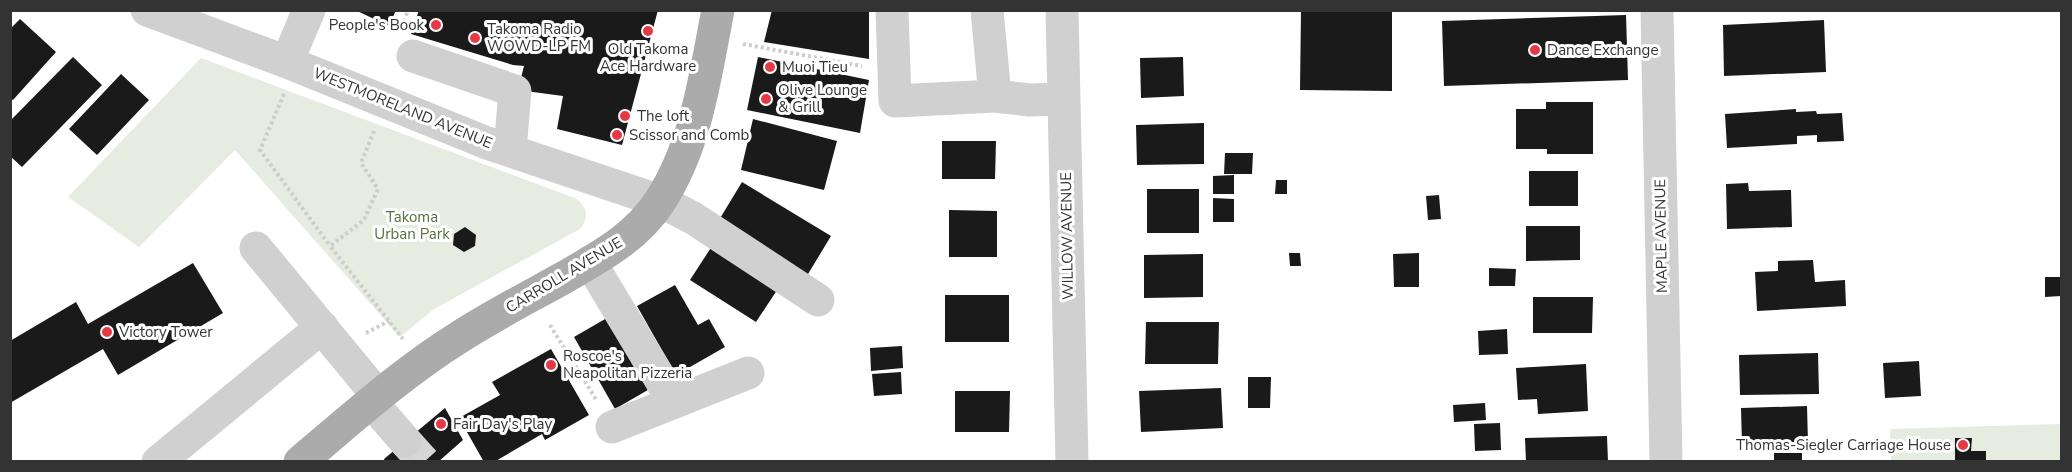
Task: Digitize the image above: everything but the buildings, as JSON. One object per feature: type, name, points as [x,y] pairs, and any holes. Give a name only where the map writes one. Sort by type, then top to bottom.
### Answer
[{"type":"main road","name":"CARROLL AVENUE","points":[[300,462],[425,359],[630,236],[660,201],[680,165],[694,126],[715,24]]},
{"type":"street","name":"WESTMORELAND AVENUE","points":[[147,10],[287,74],[660,201],[693,218],[818,300]]},
{"type":"street","points":[[287,74],[309,10]]},
{"type":"street","points":[[892,10],[895,101],[995,96],[1029,100],[1064,99]]},
{"type":"street","points":[[987,10],[995,96]]},
{"type":"street","name":"WILLOW AVENUE","points":[[1062,10],[1072,462]]},
{"type":"street","name":"MAPLE AVENUE","points":[[1657,10],[1666,462]]},
{"type":"street","points":[[407,44],[514,91],[510,150]]},
{"type":"street","points":[[256,248],[321,327],[405,441]]},
{"type":"street","points":[[590,262],[674,402]]},
{"type":"street","points":[[158,462],[321,327]]},
{"type":"street","points":[[612,427],[748,373]]},
{"type":"path","points":[[407,44],[408,10]]},
{"type":"path","points":[[715,24],[895,71]]},
{"type":"path","points":[[287,74],[260,150],[330,246],[403,339]]},
{"type":"path","points":[[330,246],[364,220],[378,189],[361,163],[377,123]]},
{"type":"path","points":[[369,331],[389,321]]},
{"type":"path","points":[[550,325],[612,427]]},
{"type":"green space","name":"Takoma Urban Park","points":[[201,58],[577,199],[585,210],[585,221],[580,229],[434,309],[400,337],[235,150],[139,247],[68,197]]},
{"type":"green space","points":[[2061,424],[2061,461],[1891,461],[1890,429]]},
{"type":"tunnel","points":[[405,441],[424,462]]},
{"type":"place","name":"People's Book","points":[[436,25]]},
{"type":"place","name":"Old Takoma Ace Hardware","points":[[648,31]]},
{"type":"place","name":"Takoma Radio WOWD-LP FM","points":[[475,38]]},
{"type":"place","name":"Dance Exchange","points":[[1535,50]]},
{"type":"place","name":"Muoi Tieu","points":[[770,67]]},
{"type":"place","name":"Olive Lounge & Grill","points":[[766,99]]},
{"type":"place","name":"The loft","points":[[625,116]]},
{"type":"place","name":"Scissor and Comb","points":[[617,135]]},
{"type":"place","name":"Victory Tower","points":[[107,332]]},
{"type":"place","name":"Roscoe's Neapolitan Pizzeria","points":[[551,365]]},
{"type":"place","name":"Fair Day's Play","points":[[441,424]]},
{"type":"place","name":"Thomas-Siegler Carriage House","points":[[1963,445]]}]
